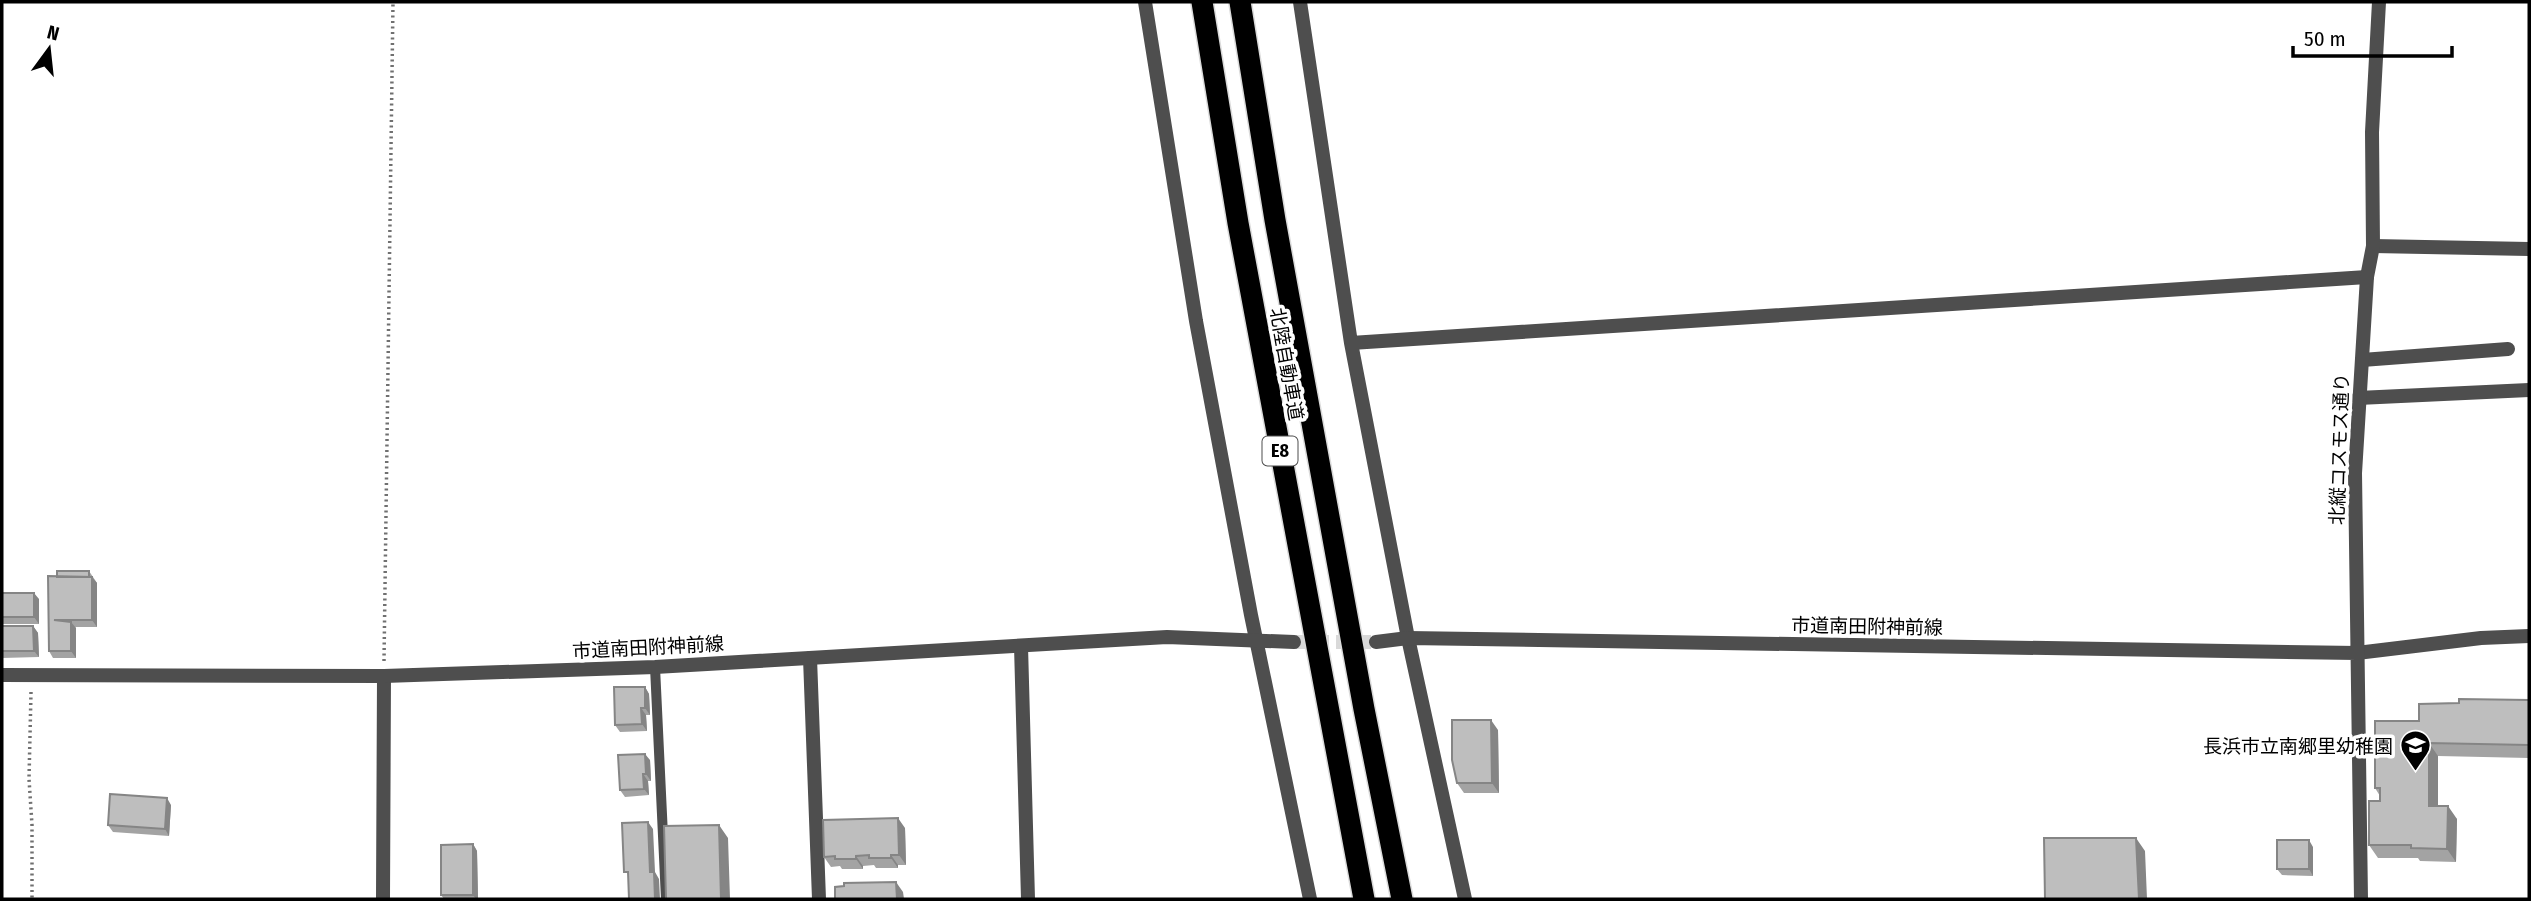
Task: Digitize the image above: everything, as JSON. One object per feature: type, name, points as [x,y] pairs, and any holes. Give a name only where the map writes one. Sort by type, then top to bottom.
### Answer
[{"type":"highway","name":"北陸自動車道","points":[[1202,2],[1243,250],[1364,899]]},
{"type":"highway","name":"北陸自動車道","points":[[1240,2],[1275,220],[1364,709],[1402,899]]},
{"type":"street","points":[[1145,2],[1196,321],[1256,640],[1310,899]]},
{"type":"street","points":[[1300,2],[1351,342],[1408,638],[1465,899]]},
{"type":"street","name":"北縦コスモス通り","points":[[2361,899],[2355,473],[2367,277],[2373,246],[2372,132],[2379,2]]},
{"type":"street","points":[[2373,246],[2529,249]]},
{"type":"street","points":[[1351,342],[2367,277]]},
{"type":"street","points":[[2362,360],[2508,349]]},
{"type":"street","points":[[2358,398],[2529,390]]},
{"type":"street","name":"市道南田附神前線","points":[[1376,642],[1408,638],[2357,653],[2481,638],[2529,636]]},
{"type":"street","name":"市道南田附神前線","points":[[2,675],[384,676],[655,667],[1167,637],[1294,642]]},
{"type":"street","points":[[1021,646],[1028,899]]},
{"type":"street","points":[[810,658],[819,899]]},
{"type":"street","points":[[383,899],[384,676]]},
{"type":"lane","points":[[655,667],[666,899]]},
{"type":"path","points":[[384,676],[393,2]]},
{"type":"path","points":[[31,675],[29,779],[32,899]]},
{"type":"building","points":[[57,571],[89,571],[89,577],[57,577]]},
{"type":"building","points":[[48,576],[92,577],[92,620],[54,620],[71,622],[71,651],[49,651]]},
{"type":"building","points":[[2,593],[34,593],[34,617],[2,617]]},
{"type":"building","points":[[2,626],[33,626],[34,651],[2,651]]},
{"type":"building","points":[[614,687],[645,687],[645,708],[641,708],[642,724],[615,725]]},
{"type":"building","points":[[2459,699],[2529,700],[2529,745],[2429,743],[2429,806],[2448,806],[2447,849],[2411,848],[2411,845],[2369,845],[2369,801],[2380,801],[2380,788],[2375,788],[2375,721],[2419,721],[2419,704],[2459,703]]},
{"type":"building","points":[[1452,720],[1491,720],[1492,783],[1457,783],[1452,760]]},
{"type":"building","points":[[645,754],[644,789],[620,790],[618,755]]},
{"type":"building","points":[[110,794],[167,798],[165,829],[108,825]]},
{"type":"building","points":[[898,818],[899,855],[891,855],[891,858],[856,856],[856,859],[824,857],[823,820]]},
{"type":"building","points":[[648,822],[650,872],[654,872],[655,899],[629,899],[628,872],[624,872],[622,823]]},
{"type":"building","points":[[719,825],[721,899],[666,899],[664,826]]},
{"type":"building","points":[[2044,838],[2136,838],[2139,899],[2045,899]]},
{"type":"building","points":[[2277,840],[2309,840],[2309,869],[2277,869]]},
{"type":"building","points":[[473,844],[473,895],[441,895],[441,845]]},
{"type":"building","points":[[896,882],[897,899],[835,899],[835,887],[844,886],[844,883]]},
{"type":"tunnel","points":[[1294,642],[1376,642]]},
{"type":"place","name":"長浜市立南郷里幼稚園","points":[[2416,773]]}]
